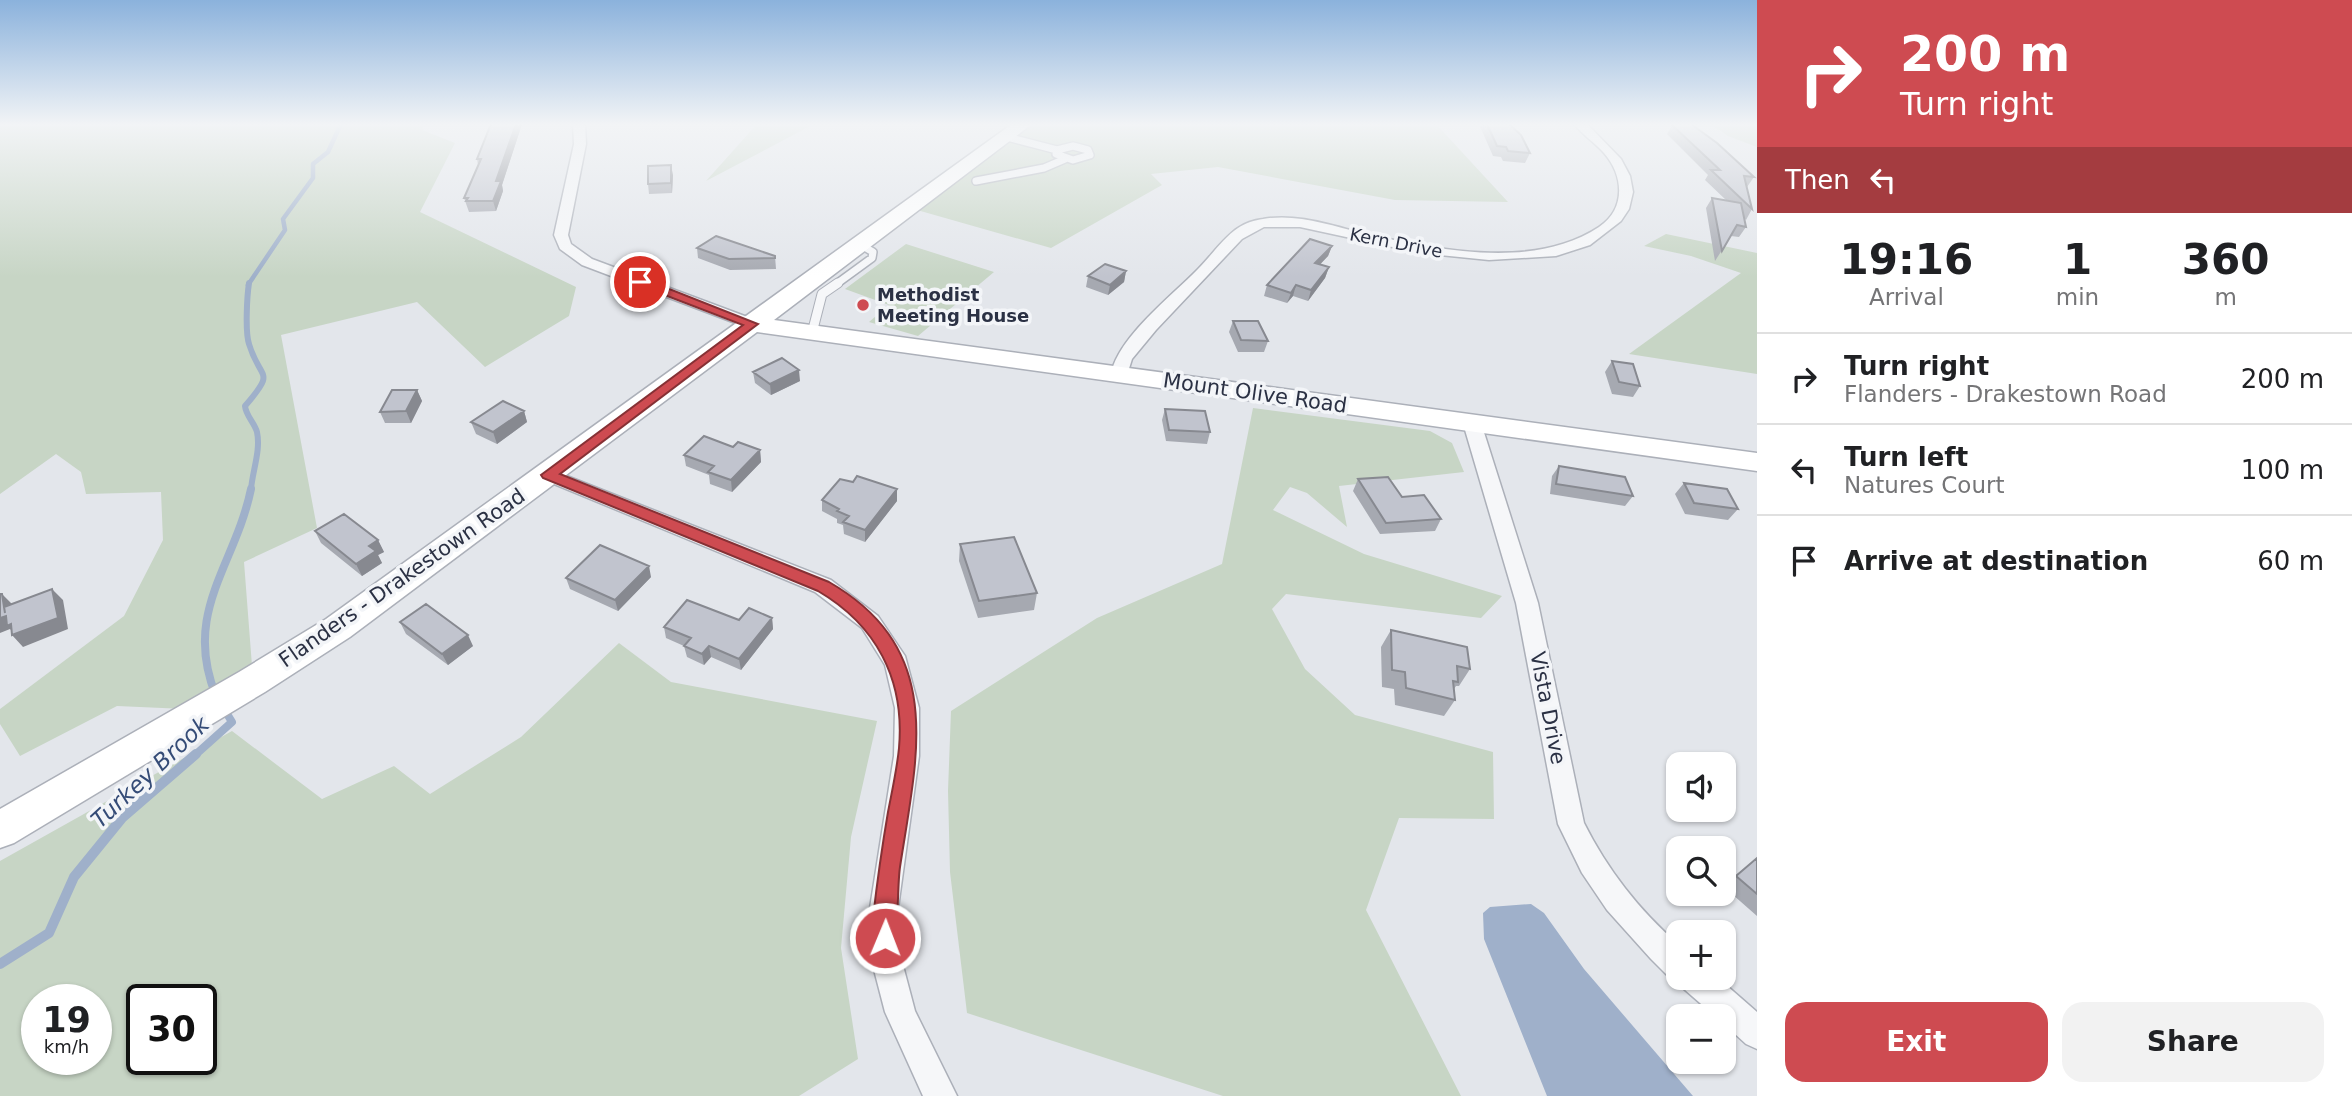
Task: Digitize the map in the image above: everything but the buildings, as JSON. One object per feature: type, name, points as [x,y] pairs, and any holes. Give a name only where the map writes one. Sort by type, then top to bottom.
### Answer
[{"type":"street","points":[[573,175],[561,235],[565,246],[587,262],[752,324]]},
{"type":"street","name":"Flanders - Drakestown Road","points":[[0,830],[252,682],[370,606],[955,175]]},
{"type":"street","name":"Kern Drive","points":[[1120,374],[1124,359],[1175,303],[1243,232],[1258,224],[1278,222],[1307,225],[1384,242],[1466,255],[1519,255],[1567,248],[1591,240],[1617,218],[1625,202],[1627,189],[1623,175]]},
{"type":"street","name":"Mount Olive Road","points":[[752,324],[1757,462]]},
{"type":"street","name":"Vista Drive","points":[[1472,423],[1527,603],[1571,824],[1585,855],[1605,887],[1666,952]]},
{"type":"street","points":[[549,475],[823,586],[845,599],[878,631],[901,676],[909,718],[909,748],[891,851],[884,918],[886,958],[904,1021],[941,1096]]},
{"type":"street","points":[[1709,990],[1757,1033]]},
{"type":"lane","points":[[976,181],[996,175]]},
{"type":"lane","points":[[812,333],[817,328],[818,300],[822,294],[872,258],[873,252],[861,245]]},
{"type":"green space","points":[[0,175],[439,175],[420,212],[576,287],[569,316],[485,367],[417,302],[281,335],[317,528],[244,562],[252,666],[185,709],[117,706],[20,756],[0,724],[0,709],[124,616],[163,540],[161,492],[86,494],[81,472],[56,454],[0,494]]},
{"type":"green space","points":[[964,175],[1152,175],[1162,185],[1051,248],[917,210]]},
{"type":"green space","points":[[1262,175],[1483,175],[1508,202],[1395,200]]},
{"type":"green space","points":[[1666,234],[1757,253],[1757,374],[1629,354],[1741,273],[1691,256],[1644,246]]},
{"type":"green space","points":[[906,244],[994,272],[918,336],[869,322],[889,305],[845,289]]},
{"type":"green space","points":[[1253,408],[1430,431],[1452,443],[1464,472],[1339,486],[1347,527],[1307,493],[1290,487],[1273,510],[1364,554],[1502,596],[1481,618],[1286,594],[1272,609],[1305,669],[1355,715],[1493,752],[1494,819],[1399,818],[1366,910],[1461,1096],[1223,1096],[967,1013],[950,872],[948,791],[951,711],[1097,618],[1222,564]]},
{"type":"green space","points":[[619,643],[671,682],[877,721],[851,837],[841,948],[858,1059],[799,1096],[0,1096],[0,861],[232,731],[322,799],[394,766],[430,794],[521,737]]},
{"type":"water","points":[[1531,904],[1544,913],[1584,969],[1666,1065],[1666,1074],[1674,1074],[1693,1096],[1547,1096],[1484,939],[1483,913],[1490,907]]},
{"type":"waterway","name":"Turkey Brook","points":[[249,284],[285,230],[283,219],[313,175]]},
{"type":"waterway","name":"Turkey Brook","points":[[249,284],[248,338],[253,356],[263,375],[261,386],[245,406],[256,428],[258,439],[251,490]]},
{"type":"waterway","name":"Turkey Brook","points":[[216,696],[207,666],[205,639],[208,614],[244,517],[251,489]]},
{"type":"waterway","name":"Turkey Brook","points":[[194,756],[232,722],[224,709]]},
{"type":"waterway","name":"Turkey Brook","points":[[0,964],[49,933],[74,877],[122,818],[196,754]]},
{"type":"place","name":"Methodist Meeting House","points":[[863,305]]},
{"type":"route","points":[[640,282],[752,324],[549,475],[811,580],[845,599],[878,631],[901,676],[909,718],[909,748],[888,873],[885,938]]}]
